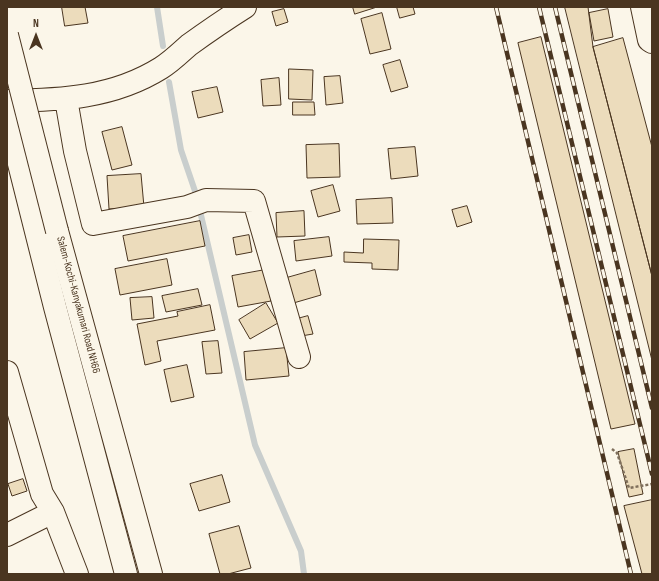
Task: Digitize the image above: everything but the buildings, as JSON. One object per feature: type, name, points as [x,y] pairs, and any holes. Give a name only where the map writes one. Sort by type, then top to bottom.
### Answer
[{"type":"main road","points":[[7,101],[66,100],[102,93],[140,79],[161,68],[190,45],[245,7]]},
{"type":"main road","points":[[642,7],[651,44]]},
{"type":"main road","name":"Salem-Kochi-Kanyakumari Road NH66","points":[[7,35],[58,231],[151,574]]},
{"type":"main road","points":[[66,100],[75,151],[93,224],[196,204],[254,201],[299,357]]},
{"type":"main road","points":[[7,116],[57,315],[126,574]]},
{"type":"main road","points":[[7,372],[42,494],[53,512],[76,574]]},
{"type":"main road","points":[[7,535],[53,512]]},
{"type":"path","points":[[612,449],[617,453],[629,488],[652,484]]},
{"type":"waterway","points":[[157,7],[163,46]]},
{"type":"waterway","points":[[169,82],[181,150],[196,194],[255,445],[301,551],[304,574]]},
{"type":"railway","points":[[496,7],[631,574]]},
{"type":"railway","points":[[539,7],[652,474]]},
{"type":"railway","points":[[555,7],[652,408]]}]
